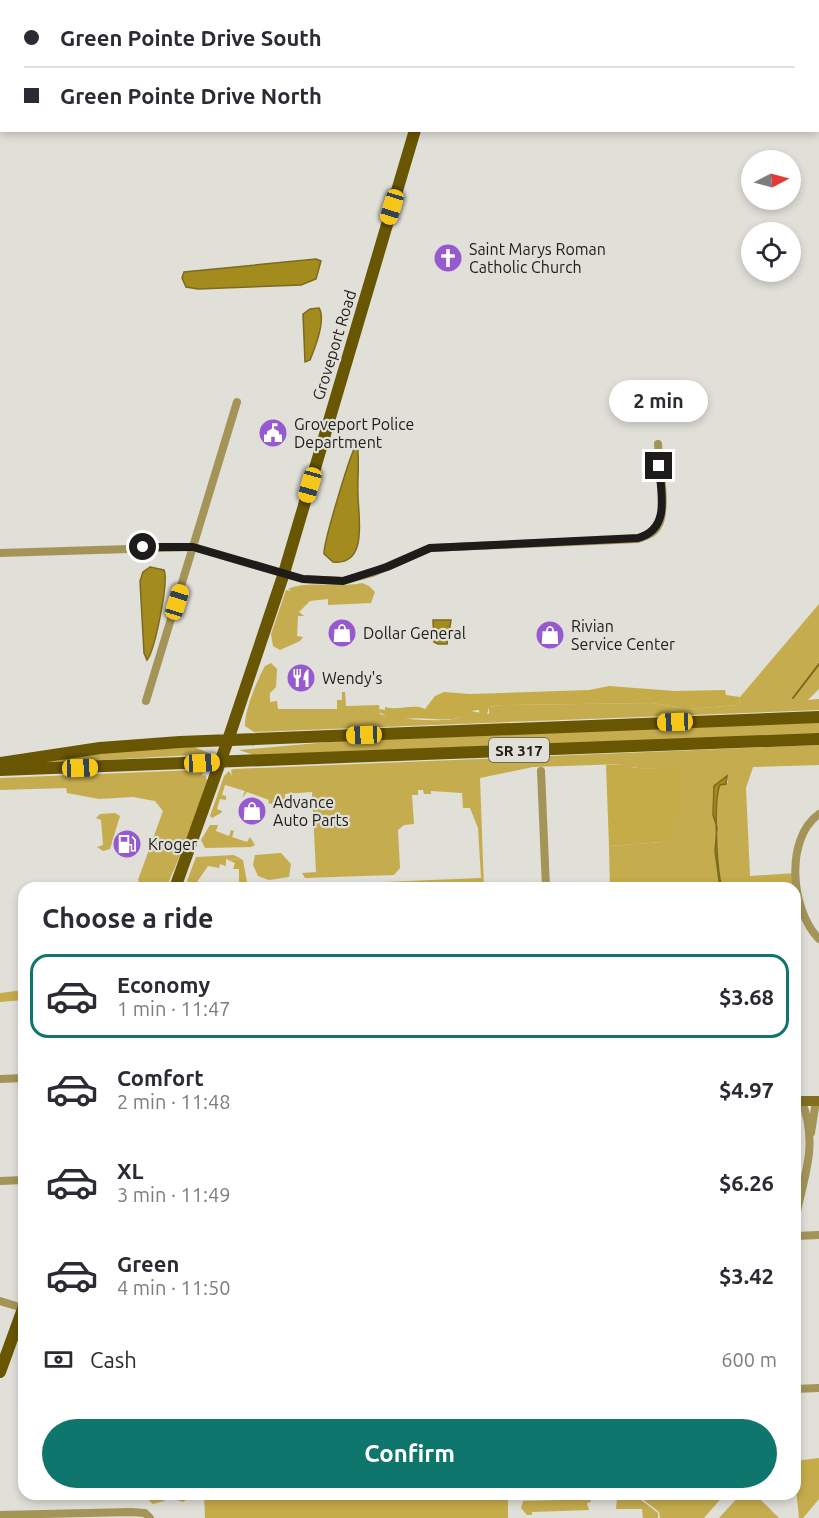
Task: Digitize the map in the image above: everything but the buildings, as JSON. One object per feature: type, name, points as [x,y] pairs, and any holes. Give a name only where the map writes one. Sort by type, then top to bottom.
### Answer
[{"type":"main road","name":"Groveport Road","points":[[177,882],[284,573],[414,132]]},
{"type":"main road","name":"SR 317","points":[[0,763],[117,746],[819,717]]},
{"type":"main road","name":"SR 317","points":[[0,770],[819,739]]},
{"type":"main road","points":[[0,1372],[18,1323]]},
{"type":"street","points":[[146,701],[237,402]]},
{"type":"street","points":[[0,553],[193,547],[303,579],[343,581],[387,567],[430,548],[638,538],[650,535],[659,526],[662,510],[658,444]]},
{"type":"street","points":[[541,771],[546,882]]},
{"type":"street","points":[[798,882],[797,845],[803,830],[816,817]]},
{"type":"street","points":[[801,908],[808,926],[819,939]]},
{"type":"street","points":[[0,1079],[18,1078]]},
{"type":"street","points":[[801,1101],[818,1101],[811,1134]]},
{"type":"street","points":[[801,1109],[811,1134],[816,1159],[801,1203]]},
{"type":"street","points":[[0,1181],[18,1180]]},
{"type":"street","points":[[801,1236],[819,1235]]},
{"type":"street","points":[[0,1300],[18,1305]]},
{"type":"street","points":[[801,1389],[819,1388]]},
{"type":"street","points":[[0,1515],[148,1516]]},
{"type":"shaded area","points":[[316,259],[321,261],[316,279],[301,285],[198,289],[186,287],[182,278],[184,272]]},
{"type":"shaded area","points":[[319,308],[321,319],[319,334],[310,360],[305,362],[303,314],[310,309]]},
{"type":"shaded area","points":[[357,444],[360,526],[357,548],[352,556],[344,561],[333,562],[324,554],[325,547],[344,477]]},
{"type":"shaded area","points":[[150,567],[164,570],[165,587],[157,630],[147,660],[144,653],[140,581],[143,572]]},
{"type":"shaded area","points":[[362,583],[375,592],[371,603],[328,605],[328,599],[310,601],[299,612],[304,616],[298,616],[297,636],[303,637],[300,641],[280,650],[273,646],[271,634],[286,590],[292,591],[288,589],[313,584]]},
{"type":"shaded area","points":[[819,604],[819,689],[808,700],[819,699],[819,710],[254,732],[245,726],[255,687],[265,666],[271,663],[277,669],[276,687],[270,693],[270,702],[277,701],[278,709],[337,709],[337,700],[342,700],[342,692],[345,692],[346,706],[379,705],[380,714],[428,720],[456,719],[470,711],[489,714],[489,707],[502,705],[653,703],[688,709],[739,705],[740,697]]},
{"type":"shaded area","points":[[433,620],[451,620],[447,644],[434,642]]},
{"type":"shaded area","points":[[609,686],[675,691],[725,690],[726,695],[740,697],[739,705],[688,709],[653,703],[502,705],[489,707],[486,718],[480,717],[479,710],[453,719],[410,718],[396,721],[379,712],[380,709],[385,710],[385,707],[425,709],[435,696],[444,692],[469,694],[589,690]]},
{"type":"shaded area","points":[[819,722],[819,734],[254,755],[239,750],[340,741]]},
{"type":"shaded area","points":[[819,745],[819,765],[753,767],[746,788],[750,876],[797,873],[798,882],[721,882],[717,830],[715,851],[719,882],[610,882],[609,846],[662,842],[675,821],[677,772],[636,768],[623,764],[533,767],[480,778],[484,882],[384,882],[481,878],[478,828],[470,808],[463,808],[462,793],[431,791],[431,794],[424,794],[423,790],[418,790],[418,795],[412,795],[414,824],[404,825],[398,830],[400,868],[394,875],[305,878],[302,873],[316,872],[312,792],[285,794],[285,799],[274,800],[272,804],[268,803],[269,800],[247,792],[242,798],[245,791],[225,785],[222,795],[226,796],[226,800],[220,799],[217,809],[222,811],[212,818],[210,816],[224,776],[229,771],[232,776],[231,770],[234,769]],"holes":[[[727,777],[728,783],[720,785],[718,793],[717,826],[713,815],[714,786]]]},
{"type":"shaded area","points":[[194,747],[211,754],[14,765],[126,750]]},
{"type":"shaded area","points":[[623,764],[635,768],[674,769],[677,772],[678,800],[675,820],[668,837],[662,842],[609,846],[606,765]]},
{"type":"shaded area","points":[[196,770],[203,773],[202,776],[205,775],[208,783],[199,812],[169,882],[139,882],[163,811],[155,801],[133,797],[99,799],[67,793],[66,788],[0,790],[0,778]]},
{"type":"shaded area","points":[[727,776],[726,784],[720,785],[718,793],[716,825],[713,815],[714,786]]},
{"type":"shaded area","points":[[115,813],[120,816],[110,849],[103,851],[97,847],[103,845],[101,820],[96,818],[100,814]]},
{"type":"shaded area","points":[[210,825],[218,825],[216,831],[229,836],[231,830],[234,831],[232,837],[247,842],[250,837],[255,845],[205,848],[201,840]]},
{"type":"shaded area","points":[[716,833],[721,882],[719,882],[715,851]]},
{"type":"shaded area","points":[[281,853],[291,864],[289,877],[269,880],[258,876],[253,865],[255,855]]},
{"type":"shaded area","points":[[234,855],[243,860],[226,859],[226,866],[220,864],[219,868],[208,866],[197,882],[188,882],[196,857]]},
{"type":"shaded area","points":[[226,859],[243,860],[247,882],[239,882],[239,869],[233,869],[235,863]]},
{"type":"shaded area","points":[[18,991],[18,1000],[0,1002],[0,993]]},
{"type":"shaded area","points":[[819,1458],[819,1480],[801,1479],[801,1460]]},
{"type":"shaded area","points":[[801,1479],[819,1480],[819,1499],[803,1518],[799,1518],[797,1500],[801,1500]]},
{"type":"shaded area","points":[[149,1500],[165,1500],[164,1501],[153,1504]]},
{"type":"shaded area","points":[[204,1500],[508,1500],[508,1518],[205,1518]]},
{"type":"shaded area","points":[[590,1500],[591,1502],[587,1503],[589,1510],[532,1512],[532,1515],[527,1515],[521,1508],[523,1501]]},
{"type":"shaded area","points":[[617,1500],[641,1500],[658,1513],[658,1518],[643,1518],[642,1509],[616,1509]]},
{"type":"shaded area","points":[[644,1500],[720,1500],[704,1518],[660,1518],[659,1512]]},
{"type":"shaded area","points":[[736,1500],[761,1500],[779,1518],[719,1518]]},
{"type":"waterway","points":[[793,698],[819,664]]},
{"type":"place","name":"Saint Marys Roman Catholic Church","points":[[448,258]]},
{"type":"place","name":"Groveport Police Department","points":[[273,433]]},
{"type":"place","name":"Dollar General","points":[[342,633]]},
{"type":"place","name":"Rivian Service Center","points":[[550,635]]},
{"type":"place","name":"Wendy's","points":[[301,678]]},
{"type":"place","name":"Advance Auto Parts","points":[[252,811]]},
{"type":"place","name":"Kroger","points":[[127,844]]},
{"type":"route","points":[[143,547],[193,547],[303,579],[343,581],[372,573],[430,548],[471,544],[638,538],[650,535],[659,526],[662,510],[659,466]]}]
